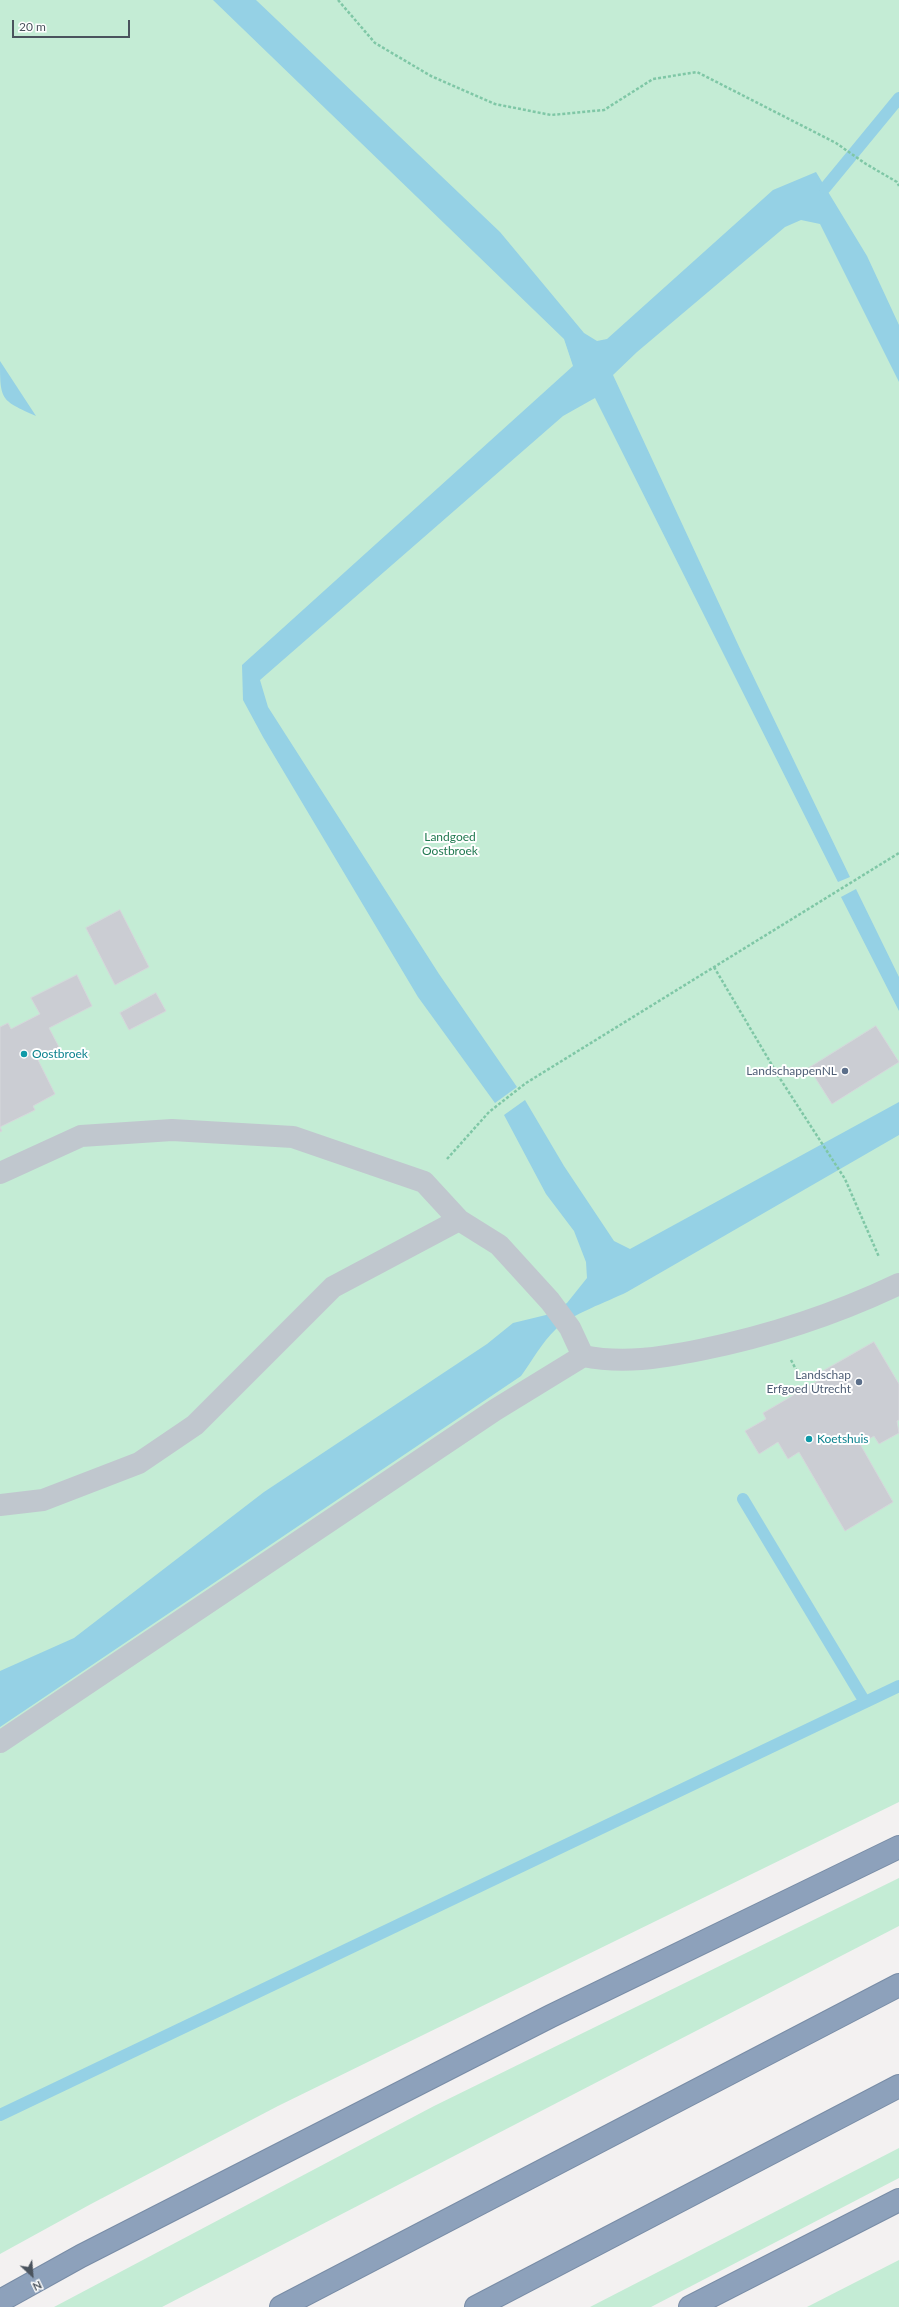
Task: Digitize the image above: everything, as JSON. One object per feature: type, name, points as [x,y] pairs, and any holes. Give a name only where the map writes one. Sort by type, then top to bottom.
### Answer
[{"type":"highway","points":[[0,2301],[88,2252],[537,2024],[899,1847]]},
{"type":"highway","points":[[280,2307],[899,1985]]},
{"type":"highway","points":[[476,2307],[899,2086]]},
{"type":"highway","points":[[690,2307],[899,2200]]},
{"type":"lane","points":[[0,1173],[81,1136],[172,1130],[293,1137],[424,1182],[459,1220],[499,1245],[550,1301],[570,1328],[583,1356]]},
{"type":"lane","points":[[0,1505],[43,1500],[140,1463],[195,1424],[333,1287],[459,1220]]},
{"type":"lane","points":[[0,1742],[488,1415],[583,1356],[606,1361],[649,1360],[746,1340],[815,1319],[896,1285]]},
{"type":"path","points":[[338,0],[375,43],[431,76],[495,104],[552,115],[604,110],[653,79],[697,72],[836,143],[866,164],[897,182],[899,186]]},
{"type":"path","points":[[424,1182],[489,1112],[526,1083],[899,854]]},
{"type":"path","points":[[714,967],[779,1077],[845,1179],[896,1285]]},
{"type":"green space","name":"Landgoed Oostbroek","points":[[0,0],[899,0],[899,1802],[278,2106],[91,2204],[0,2254]]},
{"type":"green space","points":[[899,1878],[899,1926],[162,2307],[54,2307],[434,2106]]},
{"type":"green space","points":[[899,2148],[899,2178],[651,2307],[590,2307]]},
{"type":"green space","points":[[899,2260],[899,2307],[807,2307]]},
{"type":"water","points":[[213,0],[256,0],[500,232],[584,333],[597,341],[607,339],[773,190],[816,172],[867,256],[899,325],[899,382],[820,224],[801,220],[785,227],[637,352],[613,375],[742,653],[850,877],[838,882],[595,398],[563,416],[260,680],[268,707],[439,974],[517,1087],[495,1103],[418,997],[263,737],[243,700],[242,665],[573,366],[564,339]]},
{"type":"water","points":[[0,361],[36,416],[9,402],[5,398],[2,392]]},
{"type":"water","points":[[856,889],[899,977],[899,1011],[841,897]]},
{"type":"water","points":[[525,1100],[564,1166],[614,1241],[630,1249],[899,1102],[899,1135],[627,1292],[571,1318],[556,1329],[546,1340],[521,1376],[0,1727],[0,1671],[74,1638],[264,1492],[487,1344],[513,1323],[546,1315],[567,1303],[587,1278],[586,1262],[574,1231],[546,1194],[504,1115]]},
{"type":"building","points":[[120,910],[149,967],[115,985],[86,928]]},
{"type":"building","name":"Oostbroek","points":[[77,975],[92,1006],[49,1028],[60,1049],[38,1060],[55,1094],[33,1106],[35,1110],[0,1127],[0,1027],[8,1023],[11,1029],[40,1014],[31,998]]},
{"type":"building","points":[[156,993],[166,1011],[129,1030],[120,1013]]},
{"type":"building","points":[[876,1026],[899,1062],[832,1104],[809,1068]]},
{"type":"building","name":"Koetshuis","points":[[874,1342],[899,1384],[899,1420],[897,1421],[899,1433],[879,1444],[874,1436],[860,1444],[893,1502],[845,1531],[799,1452],[788,1459],[778,1442],[759,1454],[745,1431],[766,1419],[763,1413],[823,1378],[820,1373]]},
{"type":"waterway","points":[[825,188],[899,98]]},
{"type":"waterway","points":[[743,1499],[865,1702]]},
{"type":"waterway","points":[[0,2115],[899,1686]]},
{"type":"place","name":"Oostbroek","points":[[24,1054]]},
{"type":"place","name":"LandschappenNL","points":[[845,1071]]},
{"type":"place","name":"Landschap Erfgoed Utrecht","points":[[859,1382]]},
{"type":"place","name":"Koetshuis","points":[[809,1439]]}]
